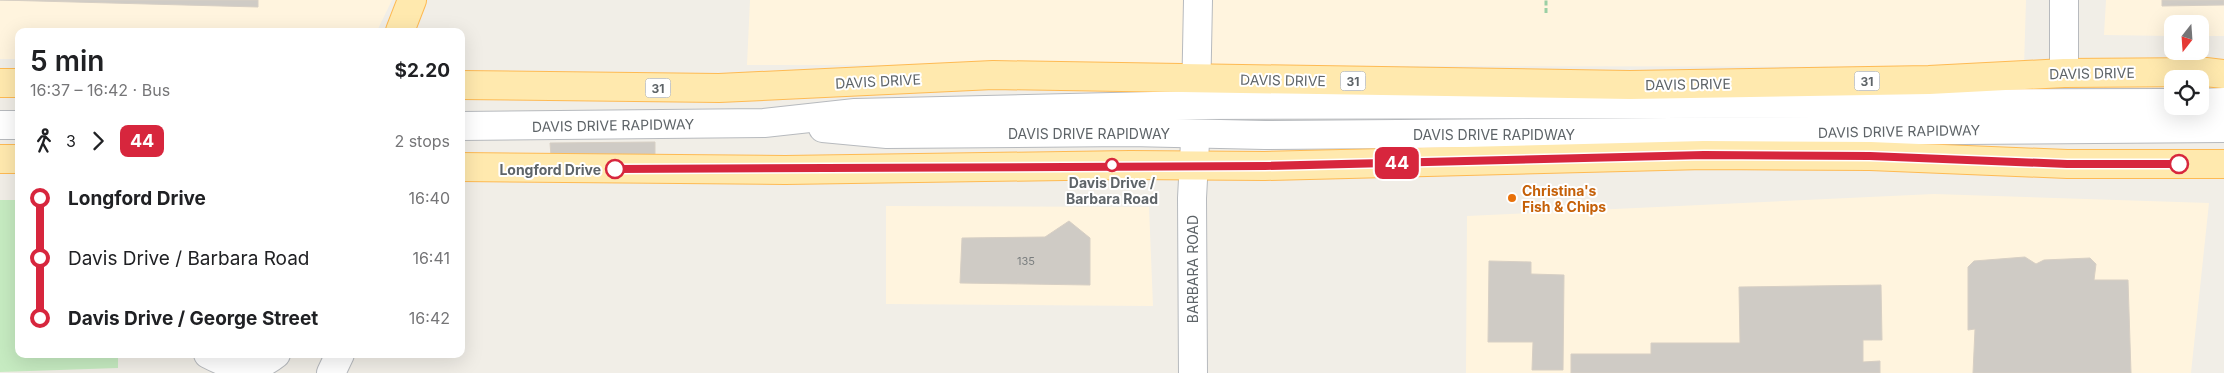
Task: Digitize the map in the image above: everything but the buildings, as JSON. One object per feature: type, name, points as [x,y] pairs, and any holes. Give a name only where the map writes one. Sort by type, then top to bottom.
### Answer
[{"type":"main road","points":[[401,28],[412,0]]},
{"type":"main road","name":"DAVIS DRIVE","points":[[465,86],[719,88],[993,75],[1197,92],[1929,80],[2064,73],[2206,72],[2224,74]]},
{"type":"main road","points":[[0,83],[15,83]]},
{"type":"main road","points":[[465,167],[785,170],[1194,165],[1274,166],[1704,155],[1870,156],[2067,164],[2224,164]]},
{"type":"main road","points":[[0,159],[15,159]]},
{"type":"street","name":"BARBARA ROAD","points":[[1193,373],[1192,198],[1197,92],[1198,0]]},
{"type":"street","points":[[2064,0],[2064,73]]},
{"type":"street","name":"DAVIS DRIVE RAPIDWAY","points":[[764,123],[855,112],[1197,92],[2164,103]]},
{"type":"street","points":[[2209,103],[2224,102]]},
{"type":"street","name":"DAVIS DRIVE RAPIDWAY","points":[[465,126],[764,123],[887,134],[1130,132],[1730,133],[2224,128]]},
{"type":"street","points":[[0,125],[15,125]]},
{"type":"street","points":[[217,358],[248,372],[262,370],[272,358]]},
{"type":"street","points":[[331,373],[338,358]]},
{"type":"path","points":[[1546,0],[1546,13]]},
{"type":"shaded area","points":[[0,0],[392,0],[378,28],[15,28],[15,59],[0,59]]},
{"type":"shaded area","points":[[750,0],[2026,0],[2024,67],[747,65]]},
{"type":"shaded area","points":[[2106,0],[2224,0],[2224,36],[2209,36],[2209,15],[2164,15],[2164,36],[2104,35]]},
{"type":"shaded area","points":[[1934,194],[2209,203],[2191,373],[1466,373],[1467,216]]},
{"type":"shaded area","points":[[886,206],[1149,207],[1153,306],[886,304]]},
{"type":"green space","points":[[0,200],[15,200],[15,358],[118,358],[118,368],[0,372]]},
{"type":"bus line","name":"44","points":[[615,169],[785,170],[1130,165],[1265,166],[1704,155],[1870,156],[2067,164],[2179,164]]},
{"type":"place","name":"Davis Drive / Barbara Road","points":[[1112,165]]},
{"type":"place","name":"Longford Drive","points":[[615,169]]},
{"type":"place","name":"Christina's Fish & Chips","points":[[1512,198]]}]
